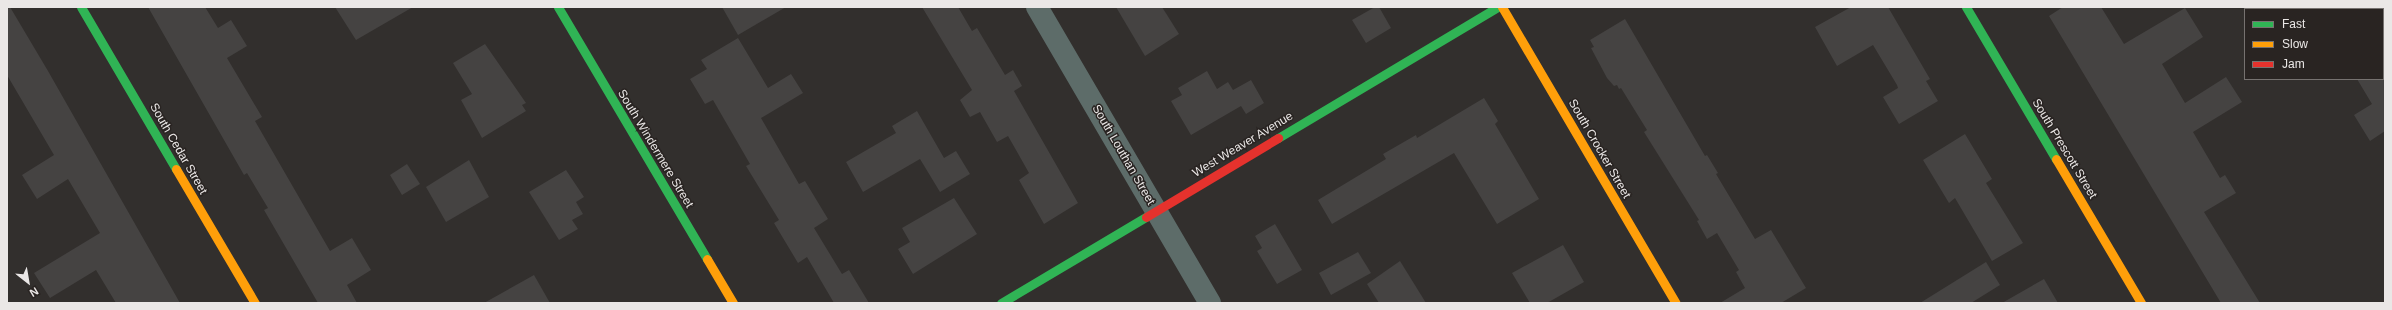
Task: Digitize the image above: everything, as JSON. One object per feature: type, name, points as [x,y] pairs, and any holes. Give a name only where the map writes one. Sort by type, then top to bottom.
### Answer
[{"type":"street","name":"South Cedar Street","points":[[81,7],[255,303]]},
{"type":"street","name":"South Windermere Street","points":[[558,7],[733,303]]},
{"type":"street","name":"South Louthan Street","points":[[1037,7],[1210,303]]},
{"type":"street","name":"West Weaver Avenue","points":[[1001,303],[1498,7]]},
{"type":"street","name":"South Crocker Street","points":[[1502,7],[1676,303]]},
{"type":"street","name":"South Prescott Street","points":[[1966,7],[2141,303]]},
{"type":"building","points":[[7,7],[10,7],[48,71],[180,303],[116,303],[96,270],[50,298],[34,273],[100,233],[68,179],[37,199],[22,175],[54,155],[7,75]]},
{"type":"building","points":[[148,7],[205,7],[218,28],[231,20],[247,46],[227,58],[262,117],[255,121],[330,251],[352,238],[371,270],[347,285],[357,303],[318,303],[264,210],[268,208],[247,173],[244,175]]},
{"type":"building","points":[[335,7],[413,7],[356,40]]},
{"type":"building","points":[[722,7],[786,7],[738,35]]},
{"type":"building","points":[[922,7],[958,7],[972,31],[977,28],[1005,75],[1013,70],[1022,86],[1014,91],[1078,203],[1044,224],[1019,180],[1029,173],[1008,136],[997,142],[980,112],[970,117],[960,100],[972,90]]},
{"type":"building","points":[[1116,7],[1162,7],[1179,34],[1145,56]]},
{"type":"building","points":[[1375,7],[1379,7],[1391,28],[1366,43],[1352,20]]},
{"type":"building","points":[[1851,7],[1888,7],[1930,79],[1926,81],[1938,101],[1899,124],[1883,97],[1898,88],[1873,45],[1837,66],[1815,27]]},
{"type":"building","points":[[2063,7],[2101,7],[2124,44],[2185,8],[2203,37],[2162,64],[2185,103],[2226,77],[2242,102],[2193,132],[2220,178],[2225,175],[2236,193],[2204,212],[2260,303],[2221,303],[2049,16]]},
{"type":"building","points":[[1625,19],[1705,156],[1707,155],[1718,173],[1716,174],[1755,239],[1771,230],[1806,288],[1781,303],[1720,303],[1745,288],[1736,272],[1739,270],[1717,233],[1707,239],[1697,221],[1699,220],[1644,132],[1647,130],[1621,88],[1619,89],[1617,85],[1614,86],[1607,78],[1591,48],[1594,47],[1590,40]]},
{"type":"building","points":[[738,38],[768,88],[791,74],[803,93],[761,118],[799,184],[805,181],[828,219],[814,228],[842,274],[849,270],[869,303],[834,303],[807,257],[798,263],[774,223],[779,220],[746,166],[750,164],[713,100],[705,104],[690,79],[707,69],[701,60]]},
{"type":"building","points":[[485,44],[526,103],[522,105],[526,111],[482,138],[461,100],[472,94],[453,63]]},
{"type":"building","points":[[1207,71],[1217,89],[1228,82],[1233,90],[1251,80],[1264,103],[1246,114],[1241,106],[1191,135],[1171,101],[1182,95],[1178,88]]},
{"type":"building","points":[[2385,79],[2385,131],[2370,141],[2354,115],[2372,104],[2358,80]]},
{"type":"building","points":[[1484,98],[1498,121],[1495,124],[1539,199],[1497,224],[1454,153],[1332,224],[1318,200],[1386,159],[1383,154],[1416,135],[1417,138]]},
{"type":"building","points":[[917,111],[944,158],[956,151],[970,174],[940,192],[920,159],[863,192],[846,162],[896,133],[892,126]]},
{"type":"building","points":[[1965,134],[1992,179],[1986,183],[2023,243],[1992,261],[1955,198],[1949,203],[1923,160]]},
{"type":"building","points":[[469,160],[489,197],[446,222],[426,187]]},
{"type":"building","points":[[407,164],[420,184],[402,195],[390,175]]},
{"type":"building","points":[[566,170],[584,197],[576,202],[583,214],[572,220],[578,229],[559,240],[529,192]]},
{"type":"building","points":[[954,198],[977,234],[913,274],[898,249],[910,242],[902,228]]},
{"type":"building","points":[[1275,224],[1302,270],[1277,284],[1257,251],[1262,248],[1255,236]]},
{"type":"building","points":[[1563,245],[1584,282],[1547,303],[1530,303],[1512,273]]},
{"type":"building","points":[[1358,252],[1371,273],[1331,295],[1319,273]]},
{"type":"building","points":[[1400,261],[1426,303],[1379,303],[1367,284]]},
{"type":"building","points":[[1986,262],[2000,285],[1971,303],[1920,303]]},
{"type":"building","points":[[534,275],[550,303],[484,303]]},
{"type":"building","points":[[2044,279],[2058,303],[2002,303]]},
{"type":"traffic: fast","points":[[81,7],[176,169]]},
{"type":"traffic: fast","points":[[558,7],[707,259]]},
{"type":"traffic: fast","points":[[1278,138],[1498,7]]},
{"type":"traffic: fast","points":[[1966,7],[2056,159]]},
{"type":"traffic: fast","points":[[1001,303],[1146,217]]},
{"type":"traffic: slow","points":[[1502,7],[1676,303]]},
{"type":"traffic: slow","points":[[2056,159],[2141,303]]},
{"type":"traffic: slow","points":[[176,169],[255,303]]},
{"type":"traffic: slow","points":[[707,259],[733,303]]},
{"type":"traffic: jam","points":[[1146,217],[1278,138]]}]
